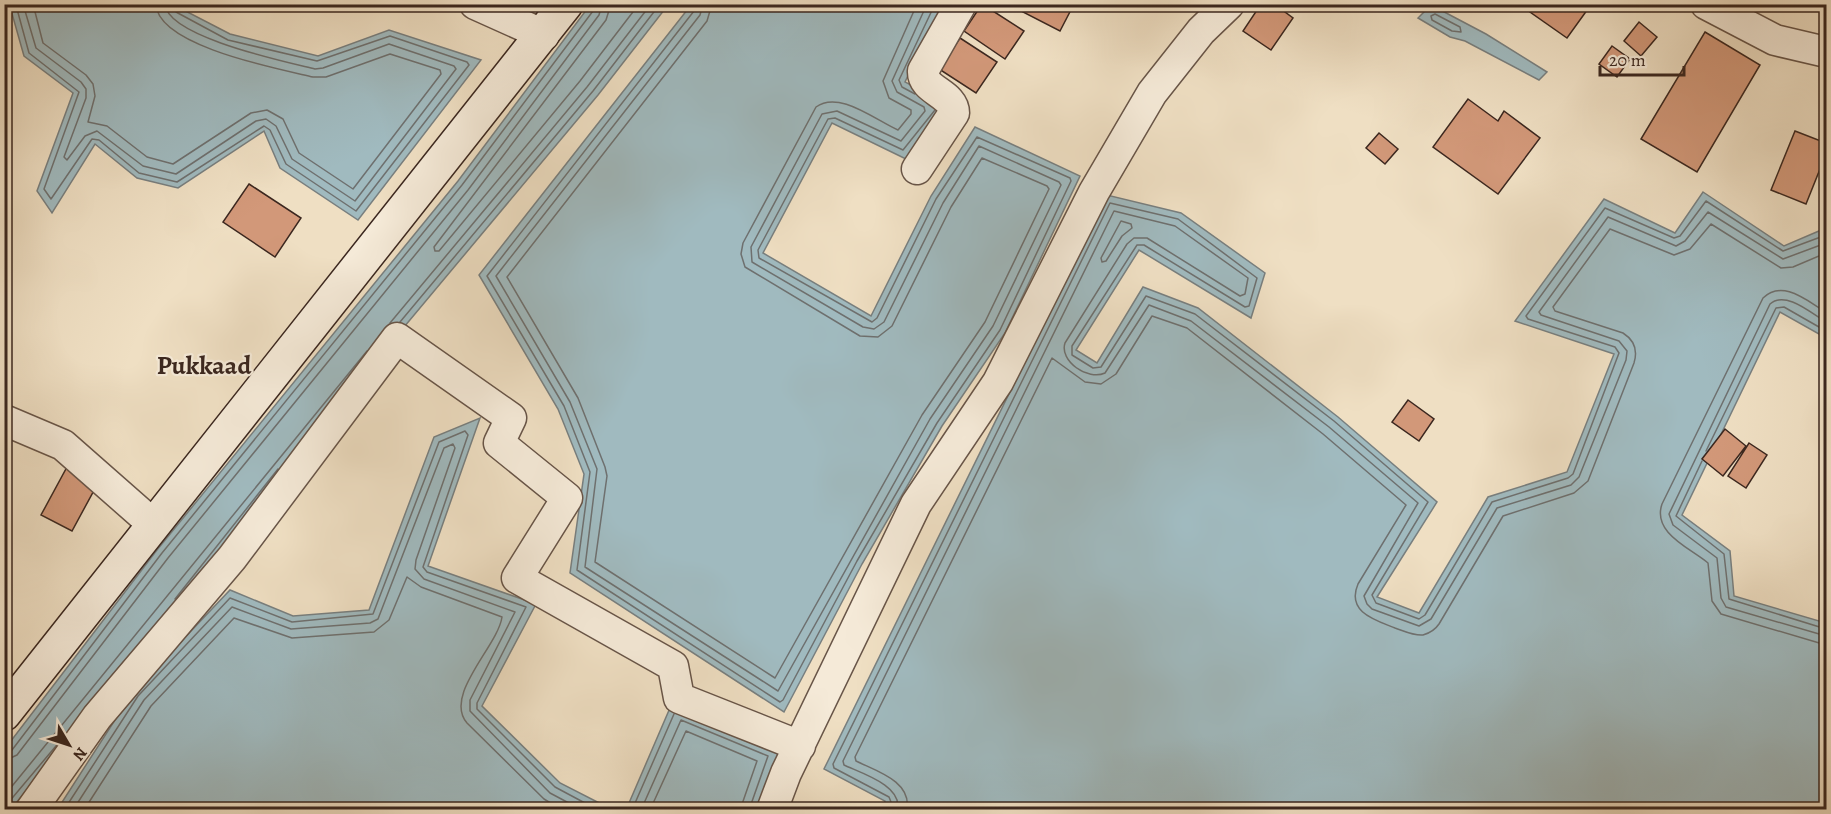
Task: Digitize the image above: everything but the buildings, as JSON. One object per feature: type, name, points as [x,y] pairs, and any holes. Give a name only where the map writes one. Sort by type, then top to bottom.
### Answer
[{"type":"street","points":[[475,4],[544,34]]},
{"type":"street","points":[[4,714],[566,4]]},
{"type":"street","points":[[917,169],[954,113],[954,107],[949,101],[922,77],[923,71],[961,4]]},
{"type":"street","points":[[772,810],[800,746],[916,504],[998,382],[1094,192],[1152,93],[1201,31],[1229,4]]},
{"type":"street","points":[[1706,4],[1775,40],[1827,52]]},
{"type":"street","points":[[31,810],[97,717],[232,558],[397,338],[511,418],[499,443],[567,498],[517,578],[673,666],[679,698],[800,746]]},
{"type":"street","points":[[4,420],[63,445],[154,525]]},
{"type":"water","points":[[4,5],[174,5],[230,34],[318,56],[389,30],[481,60],[358,220],[280,168],[264,131],[178,188],[137,178],[95,144],[52,213],[37,191],[73,93],[24,56],[11,10]]},
{"type":"water","points":[[590,5],[668,5],[598,95],[287,467],[149,642],[11,809],[5,809],[4,750],[157,550],[458,181]]},
{"type":"water","points":[[691,5],[942,5],[905,82],[947,104],[906,159],[832,123],[763,253],[871,316],[931,196],[975,127],[1080,176],[1005,333],[942,426],[862,564],[784,712],[570,573],[584,474],[558,409],[479,275]]},
{"type":"water","points":[[1431,5],[1486,34],[1547,72],[1539,80],[1465,41],[1450,37],[1418,18]]},
{"type":"water","points":[[1703,192],[1784,246],[1826,228],[1826,338],[1780,312],[1682,515],[1730,551],[1734,596],[1826,623],[1826,809],[882,810],[885,801],[824,769],[1107,195],[1181,213],[1265,273],[1251,318],[1139,250],[1076,350],[1097,363],[1143,287],[1198,308],[1338,417],[1437,502],[1377,597],[1419,613],[1488,497],[1567,472],[1614,354],[1515,321],[1604,199],[1675,233]]},
{"type":"water","points":[[480,418],[428,566],[536,604],[482,706],[560,783],[611,809],[57,810],[133,692],[230,590],[293,616],[369,610],[434,437]]},
{"type":"water","points":[[673,701],[788,749],[761,809],[626,810]]},
{"type":"district","name":"Pukkaad","points":[[204,365]]}]
